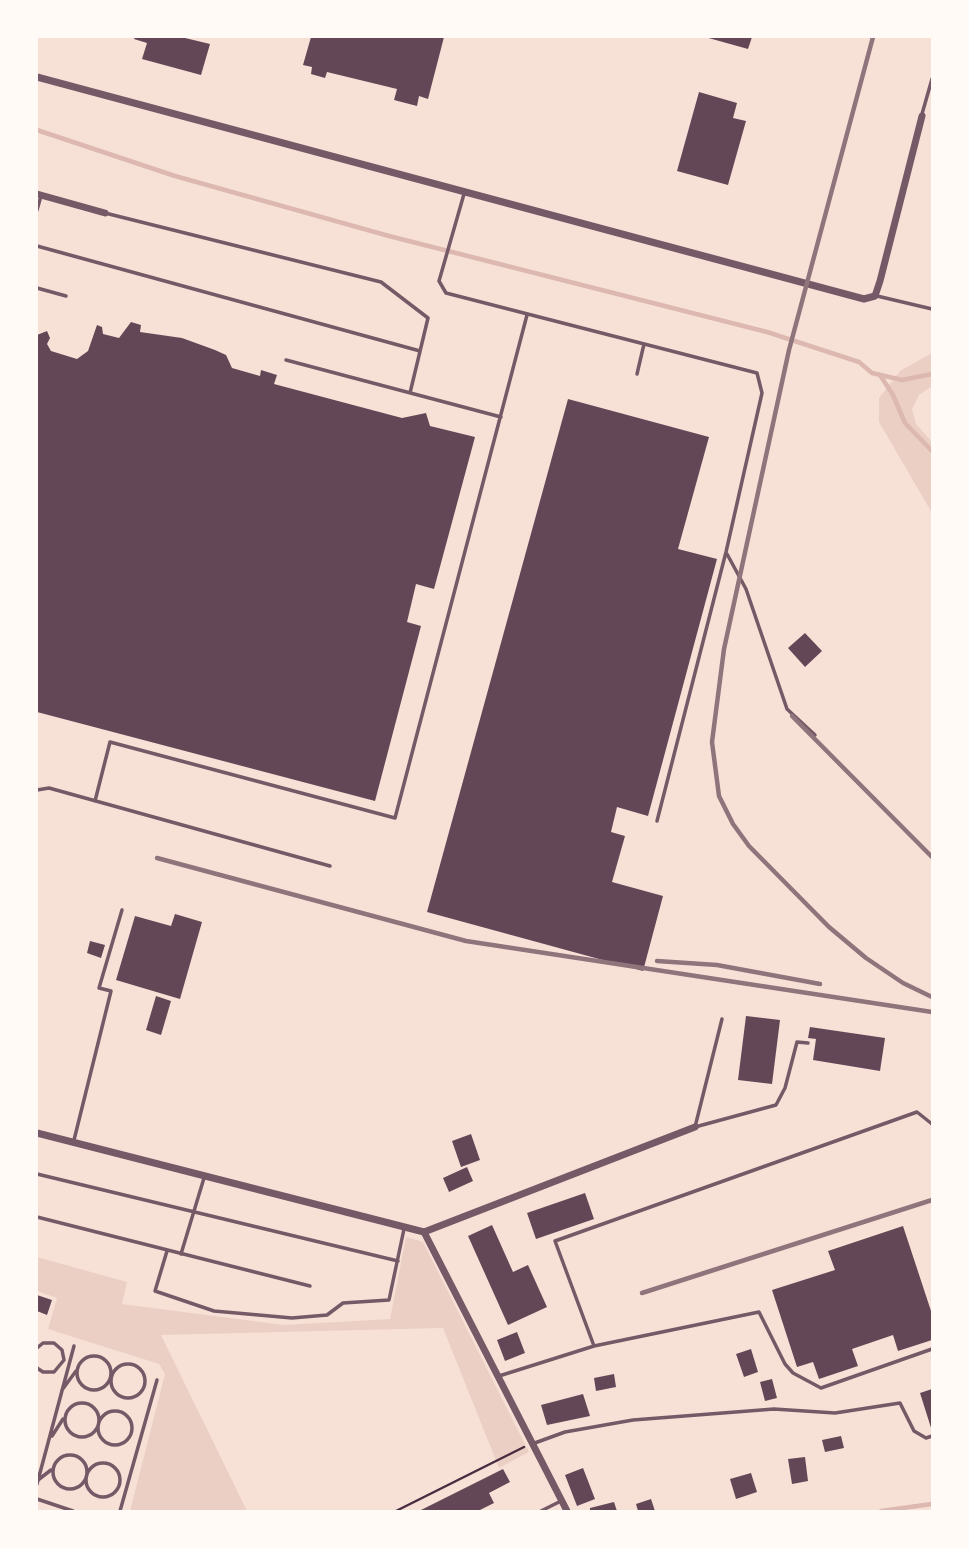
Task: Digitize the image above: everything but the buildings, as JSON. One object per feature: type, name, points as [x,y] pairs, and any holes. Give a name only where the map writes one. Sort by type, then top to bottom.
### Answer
[{"type":"street","points":[[37,77],[864,299],[875,296],[922,116]]},
{"type":"street","points":[[39,195],[105,213]]},
{"type":"street","points":[[37,1133],[424,1232],[695,1127]]},
{"type":"street","points":[[424,1232],[567,1511]]},
{"type":"lane","points":[[922,116],[932,81]]},
{"type":"lane","points":[[464,192],[441,271],[439,286],[446,293],[757,373],[762,393],[726,552],[657,821]]},
{"type":"lane","points":[[37,210],[39,195]]},
{"type":"lane","points":[[105,213],[381,282],[428,318],[410,393]]},
{"type":"lane","points":[[37,246],[420,351]]},
{"type":"lane","points":[[37,288],[66,296]]},
{"type":"lane","points":[[875,296],[932,309]]},
{"type":"lane","points":[[95,801],[110,742],[395,818],[527,315]]},
{"type":"lane","points":[[637,374],[644,344]]},
{"type":"lane","points":[[286,360],[502,417]]},
{"type":"lane","points":[[726,552],[746,589],[787,709],[815,735]]},
{"type":"lane","points":[[37,790],[49,788],[330,866]]},
{"type":"lane","points":[[73,1142],[111,991],[99,988],[122,910]]},
{"type":"lane","points":[[722,1019],[695,1127],[776,1105],[785,1087],[797,1042],[808,1042]]},
{"type":"lane","points":[[594,1346],[555,1241],[917,1112],[932,1124]]},
{"type":"lane","points":[[37,1174],[398,1261]]},
{"type":"lane","points":[[181,1254],[204,1176]]},
{"type":"lane","points":[[37,1217],[310,1286]]},
{"type":"lane","points":[[167,1251],[155,1291],[214,1311],[292,1318],[327,1315],[343,1303],[389,1300],[405,1227]]},
{"type":"lane","points":[[498,1377],[594,1346],[759,1312],[785,1364],[793,1373],[821,1388],[932,1349]]},
{"type":"lane","points":[[37,1346],[48,1342],[58,1346],[64,1360],[54,1372],[43,1372],[37,1368]]},
{"type":"lane","points":[[37,1482],[74,1346]]},
{"type":"lane","points":[[60,1392],[85,1359],[98,1357],[108,1364],[111,1377],[113,1390],[124,1398],[137,1395],[144,1385],[142,1372],[132,1364],[118,1366],[111,1377],[103,1388],[90,1390],[80,1382],[77,1370]]},
{"type":"lane","points":[[120,1511],[157,1380]]},
{"type":"lane","points":[[531,1444],[565,1432],[633,1420],[774,1409],[835,1413],[900,1403],[914,1431],[926,1438],[932,1436]]},
{"type":"lane","points":[[51,1437],[65,1417],[73,1406],[85,1404],[96,1411],[98,1424],[101,1437],[111,1445],[124,1442],[132,1432],[130,1419],[119,1411],[106,1413],[98,1424],[91,1435],[78,1437],[67,1430],[65,1417]]},
{"type":"lane","points":[[37,1482],[61,1458],[73,1455],[84,1463],[87,1476],[89,1489],[99,1496],[112,1494],[120,1483],[118,1470],[107,1463],[94,1465],[87,1476],[79,1487],[66,1489],[55,1481],[53,1468]]},
{"type":"lane","points":[[37,1499],[73,1511]]},
{"type":"lane","points":[[541,1511],[561,1501]]},
{"type":"path","points":[[396,1511],[531,1444]]},
{"type":"shaded area","points":[[932,353],[932,386],[919,395],[912,409],[916,424],[932,442],[932,513],[879,422],[879,398],[900,371]]},
{"type":"shaded area","points":[[406,1237],[423,1242],[529,1452],[499,1468],[443,1328],[161,1335],[247,1511],[130,1511],[165,1374],[159,1364],[48,1329],[57,1298],[37,1291],[37,1257],[127,1282],[122,1304],[284,1325],[390,1319]]},
{"type":"waterway","points":[[37,130],[175,176],[389,236],[767,332],[859,362],[872,373],[902,380],[932,374]]},
{"type":"waterway","points":[[880,375],[893,395],[905,423],[932,451]]},
{"type":"waterway","points":[[881,1511],[932,1504]]},
{"type":"railway","points":[[873,37],[789,350],[724,649],[712,742],[719,796],[733,824],[749,846],[829,927],[866,958],[903,983],[932,997]]},
{"type":"railway","points":[[792,716],[932,857]]},
{"type":"railway","points":[[157,858],[466,941],[932,1012]]},
{"type":"railway","points":[[657,961],[717,965],[820,984]]},
{"type":"railway","points":[[642,1293],[932,1200]]}]
